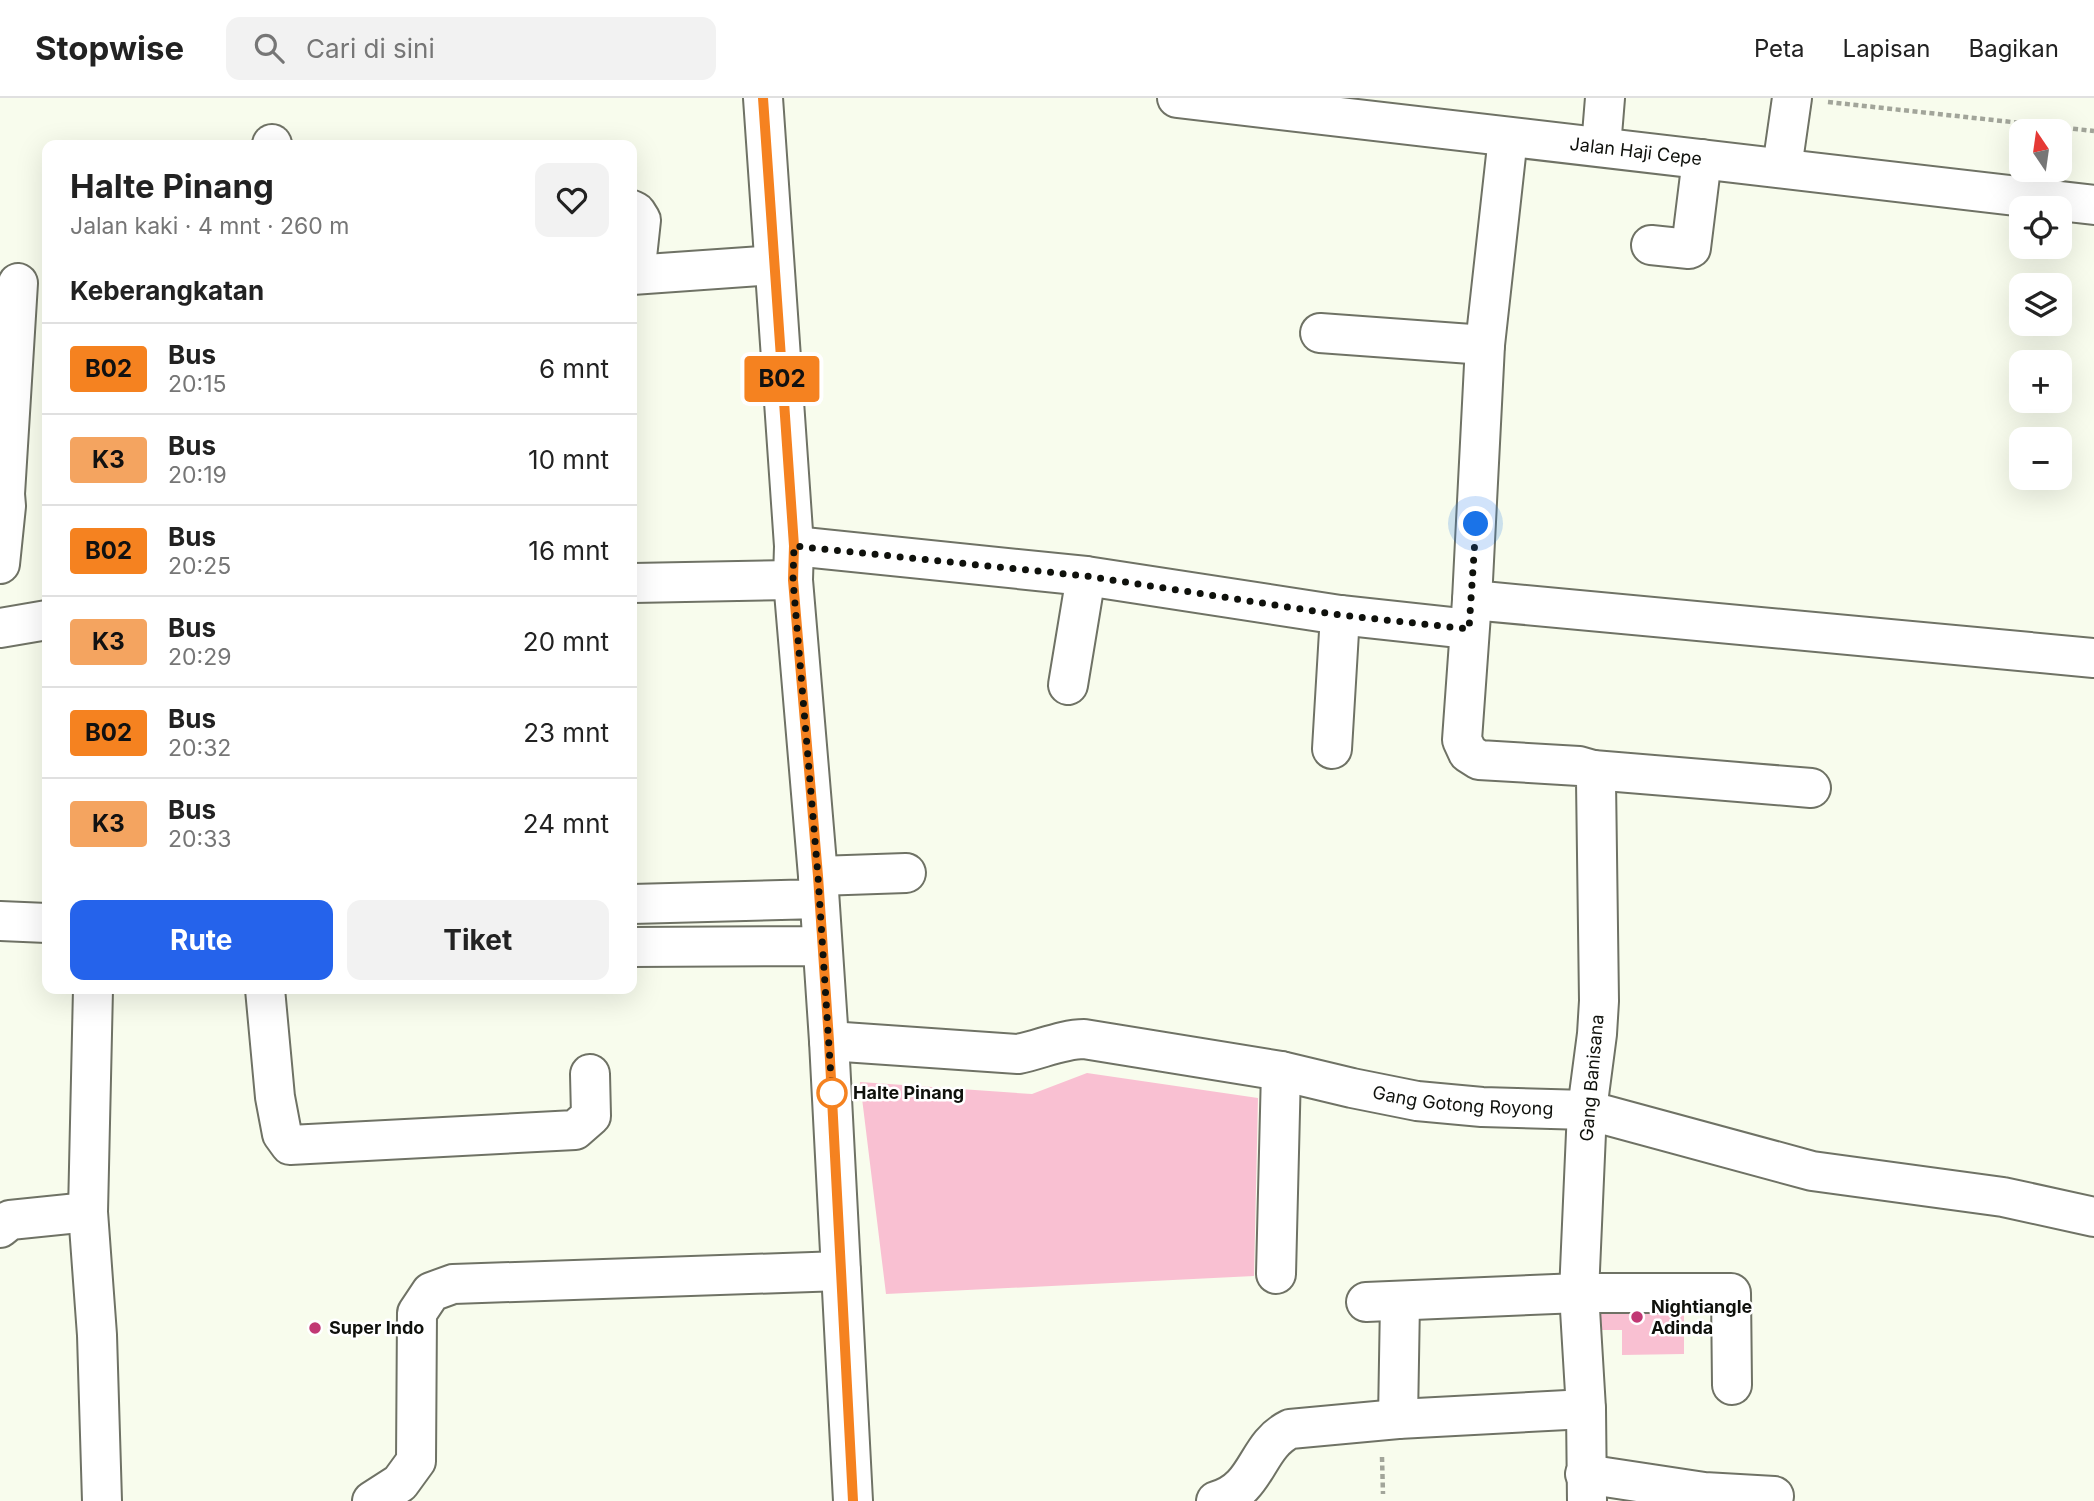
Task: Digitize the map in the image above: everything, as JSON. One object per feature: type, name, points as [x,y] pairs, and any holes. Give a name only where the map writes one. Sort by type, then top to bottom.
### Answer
[{"type":"street","points":[[763,98],[793,563],[829,1041],[853,1501]]},
{"type":"street","name":"Jalan Haji Cepe","points":[[1177,98],[1450,114],[1508,137],[2094,205]]},
{"type":"street","points":[[1601,147],[1605,98]]},
{"type":"street","points":[[1782,168],[1792,98]]},
{"type":"street","points":[[1508,137],[1485,345],[1462,740],[1468,753],[1479,760],[1579,766],[1593,770],[1811,788]]},
{"type":"street","points":[[1651,245],[1691,247],[1702,159]]},
{"type":"street","points":[[637,214],[640,220],[637,257]]},
{"type":"street","points":[[637,275],[774,265]]},
{"type":"street","points":[[0,564],[6,506],[2,494],[7,358],[22,284]]},
{"type":"street","points":[[1320,333],[1485,345]]},
{"type":"street","points":[[637,582],[793,563],[1086,576],[1340,615],[1471,615],[2094,659]]},
{"type":"street","points":[[1068,685],[1086,576]]},
{"type":"street","points":[[1332,749],[1340,615]]},
{"type":"street","points":[[0,628],[42,621]]},
{"type":"street","name":"Gang Banisana","points":[[1586,1487],[1586,1409],[1579,1293],[1587,1111],[1599,1001],[1596,781],[1593,770]]},
{"type":"street","points":[[637,904],[818,888],[906,873]]},
{"type":"street","points":[[0,921],[42,923]]},
{"type":"street","points":[[637,947],[822,946]]},
{"type":"street","points":[[93,994],[88,1212],[97,1335],[102,1501]]},
{"type":"street","points":[[265,994],[275,1097],[282,1134],[290,1145],[575,1130],[591,1116],[590,1074]]},
{"type":"street","name":"Gang Gotong Royong","points":[[829,1041],[1018,1054],[1084,1038],[1281,1071],[1417,1101],[1482,1107],[1587,1111],[1812,1171],[2003,1197],[2094,1217]]},
{"type":"street","points":[[1276,1274],[1281,1071]]},
{"type":"street","points":[[0,1228],[10,1220],[88,1212]]},
{"type":"street","points":[[372,1501],[400,1483],[416,1461],[417,1313],[431,1292],[453,1284],[841,1271]]},
{"type":"street","points":[[1398,1419],[1383,1302],[1579,1293],[1731,1293],[1732,1385]]},
{"type":"street","points":[[1216,1501],[1237,1492],[1247,1482],[1271,1443],[1279,1434],[1290,1429],[1398,1419],[1586,1409]]},
{"type":"street","points":[[1586,1487],[1774,1496]]},
{"type":"path","points":[[1792,98],[2094,131]]},
{"type":"building","points":[[1087,1073],[1258,1098],[1254,1276],[886,1294],[860,1082],[1032,1094]]},
{"type":"building","name":"Nightiangle Adinda","points":[[1684,1302],[1684,1354],[1622,1355],[1622,1330],[1591,1330],[1591,1303]]},
{"type":"bus line","name":"B02","points":[[763,98],[794,546],[793,580],[829,1041],[853,1501]]},
{"type":"place","name":"Halte Pinang","points":[[832,1093]]},
{"type":"place","name":"Nightiangle Adinda","points":[[1637,1317]]},
{"type":"place","name":"Super Indo","points":[[315,1328]]},
{"type":"route","points":[[832,1093],[818,876],[793,580],[794,546],[1086,576],[1340,615],[1469,629],[1476,524]]}]
